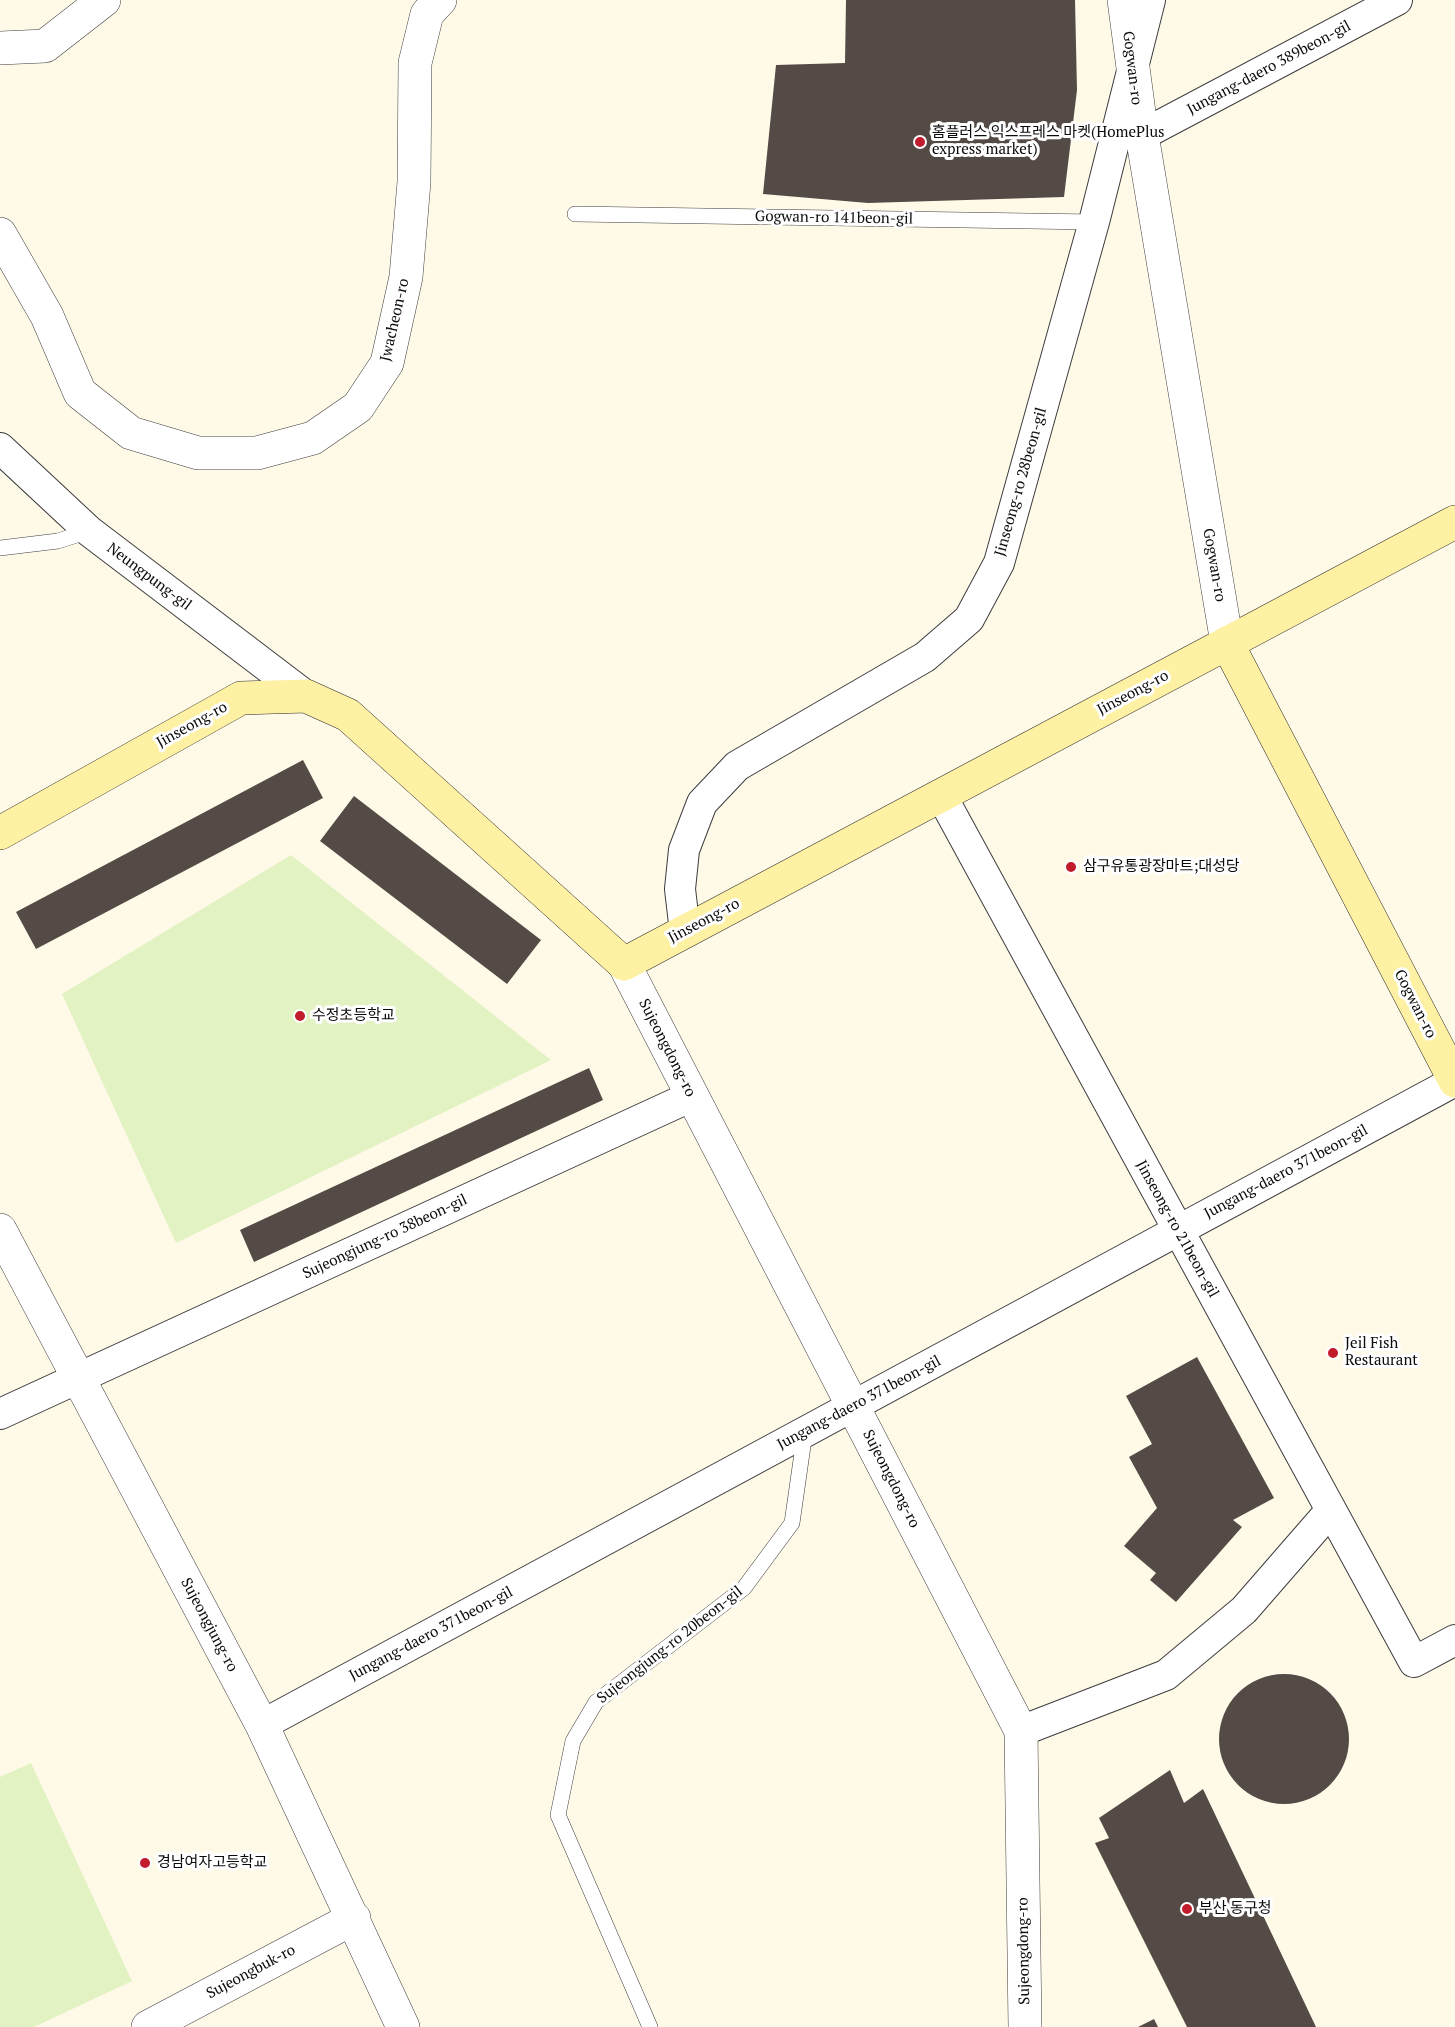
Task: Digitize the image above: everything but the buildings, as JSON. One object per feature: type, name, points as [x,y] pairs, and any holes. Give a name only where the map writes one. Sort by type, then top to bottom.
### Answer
[{"type":"main road","name":"Jinseong-ro","points":[[0,833],[241,698],[306,696],[348,715],[624,964],[1455,522]]},
{"type":"main road","name":"Gogwan-ro","points":[[1227,643],[1455,1081]]},
{"type":"street","points":[[0,48],[45,46],[104,0]]},
{"type":"street","name":"Jwacheon-ro","points":[[0,234],[47,316],[80,393],[131,434],[198,453],[257,453],[313,438],[358,407],[387,363],[406,277],[414,182],[415,63],[427,14],[440,0]]},
{"type":"street","name":"Gogwan-ro","points":[[1124,0],[1131,71],[1227,643]]},
{"type":"street","name":"Jinseong-ro 28beon-gil","points":[[685,932],[680,889],[684,850],[702,803],[737,766],[925,657],[969,619],[999,563],[1094,222],[1150,0]]},
{"type":"street","name":"Jungang-daero 389beon-gil","points":[[1142,135],[1397,0]]},
{"type":"street","name":"Neungpung-gil","points":[[0,449],[89,531],[306,696]]},
{"type":"street","name":"Jinseong-ro 21beon-gil","points":[[941,795],[1414,1662],[1455,1640]]},
{"type":"street","name":"Sujeongdong-ro","points":[[624,964],[1021,1731],[1025,2027]]},
{"type":"street","name":"Jungang-daero 371beon-gil","points":[[262,1725],[1455,1081]]},
{"type":"street","name":"Sujeongjung-ro 38beon-gil","points":[[0,1414],[692,1096]]},
{"type":"street","name":"Sujeongjung-ro","points":[[0,1230],[262,1725],[403,2027]]},
{"type":"street","points":[[1021,1731],[1166,1675],[1244,1610],[1331,1510]]},
{"type":"street","name":"Sujeongbuk-ro","points":[[148,2027],[354,1918]]},
{"type":"lane","name":"Gogwan-ro 141beon-gil","points":[[575,214],[1094,222]]},
{"type":"lane","points":[[0,548],[58,541],[89,531]]},
{"type":"lane","name":"Sujeongjung-ro 20beon-gil","points":[[650,2027],[558,1815],[573,1741],[596,1702],[744,1588],[792,1524],[805,1432]]},
{"type":"green space","points":[[291,855],[551,1060],[176,1243],[62,994]]},
{"type":"green space","points":[[31,1763],[132,1981],[34,2027],[0,2027],[0,1777]]},
{"type":"place","name":"홈플러스 익스프레스 마켓(HomePlus express market)","points":[[920,142]]},
{"type":"place","name":"삼구유통광장마트;대성당","points":[[1071,867]]},
{"type":"place","name":"수정초등학교","points":[[300,1016]]},
{"type":"place","name":"Jeil Fish Restaurant","points":[[1333,1353]]},
{"type":"place","name":"경남여자고등학교","points":[[145,1863]]},
{"type":"place","name":"부산 동구청","points":[[1187,1909]]}]
